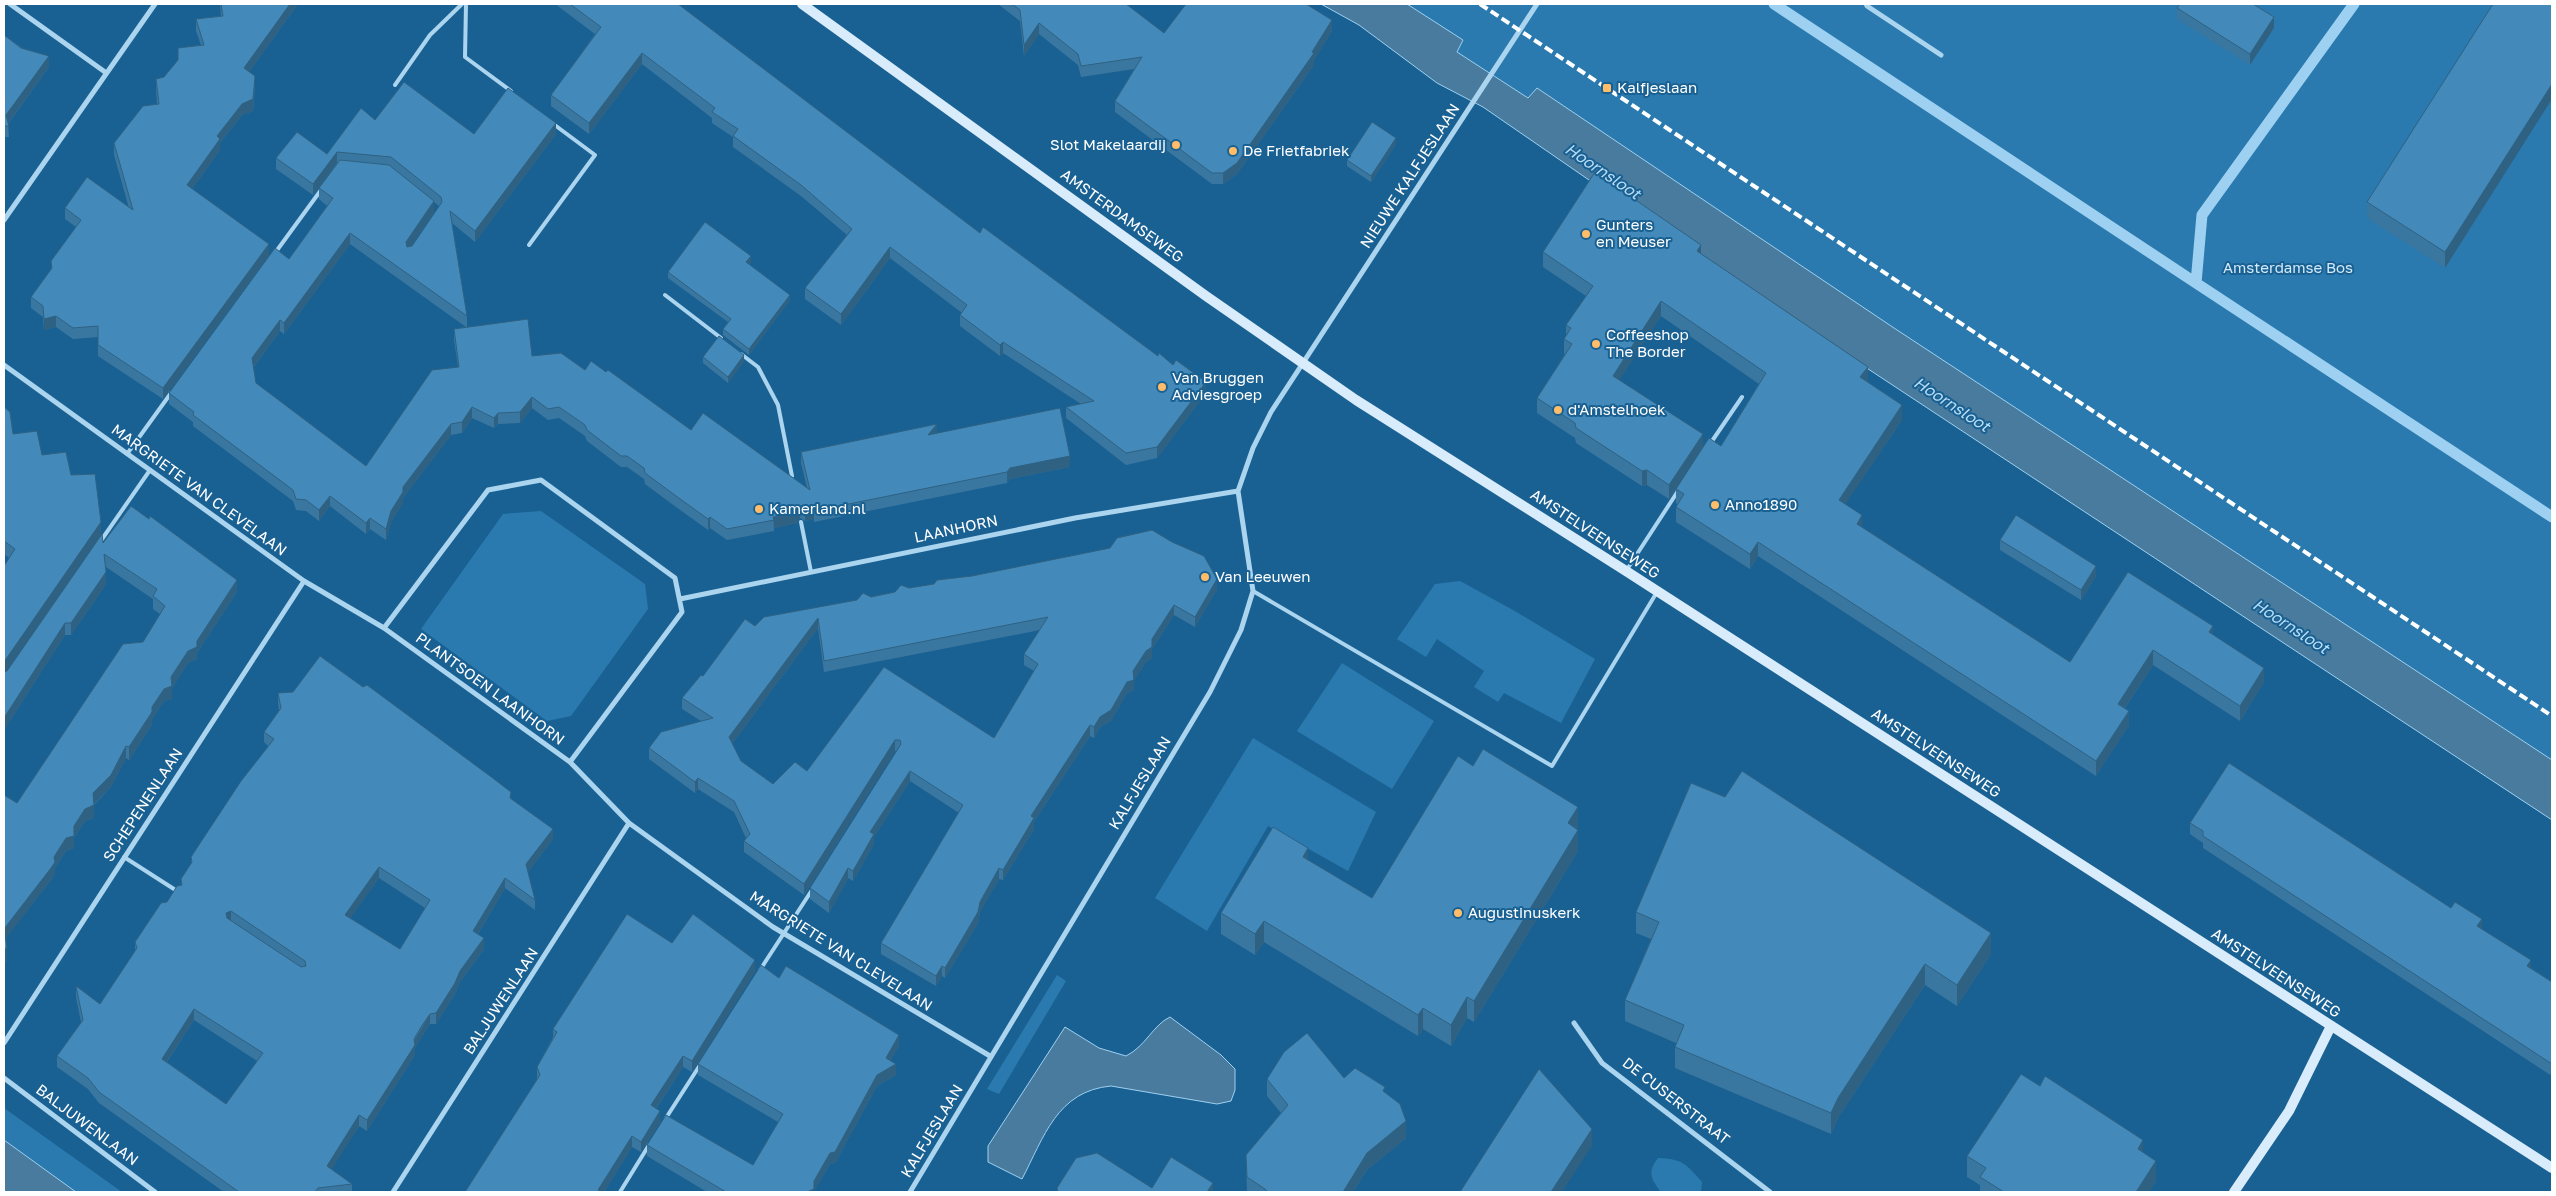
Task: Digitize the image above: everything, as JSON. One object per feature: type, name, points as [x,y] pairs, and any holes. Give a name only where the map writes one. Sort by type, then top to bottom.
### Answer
[{"type":"main road","name":"AMSTERDAMSEWEG","points":[[802,4],[1303,363]]},
{"type":"main road","name":"AMSTELVEENSEWEG","points":[[1303,363],[1356,400],[1626,571],[2552,1168]]},
{"type":"main road","points":[[2234,1192],[2289,1111],[2331,1026]]},
{"type":"street","points":[[10,4],[105,72]]},
{"type":"street","points":[[4,220],[105,72],[155,4]]},
{"type":"street","name":"NIEUWE KALFJESLAAN","points":[[1303,363],[1538,4]]},
{"type":"street","points":[[1866,4],[1866,6],[1941,54]]},
{"type":"street","name":"KALFJESLAAN","points":[[910,1192],[1210,692],[1241,630],[1254,591],[1238,491],[1253,448],[1271,412],[1303,363]]},
{"type":"street","name":"MARGRIETE VAN CLEVELAAN","points":[[4,365],[304,581],[384,628]]},
{"type":"street","points":[[384,628],[488,490],[540,480],[674,578],[680,598]]},
{"type":"street","name":"LAANHORN","points":[[680,598],[1075,518],[1238,491]]},
{"type":"street","name":"SCHEPENENLAAN","points":[[4,1043],[304,581]]},
{"type":"street","name":"PLANTSOEN LAANHORN","points":[[384,628],[570,762],[682,612],[680,598]]},
{"type":"street","name":"MARGRIETE VAN CLEVELAAN","points":[[570,762],[629,823],[784,933],[990,1056]]},
{"type":"street","name":"BALJUWENLAAN","points":[[393,1192],[629,823]]},
{"type":"street","name":"DE CUSERSTRAAT","points":[[1574,1023],[1602,1063],[1770,1192]]},
{"type":"street","name":"BALJUWENLAAN","points":[[4,1078],[155,1192]]},
{"type":"lane","points":[[395,85],[430,35],[462,4]]},
{"type":"lane","points":[[466,4],[465,57],[518,97]]},
{"type":"lane","points":[[529,245],[595,156],[549,121]]},
{"type":"lane","points":[[269,261],[326,182]]},
{"type":"lane","points":[[666,295],[727,343]]},
{"type":"lane","points":[[735,349],[758,367],[778,404],[792,476]]},
{"type":"lane","points":[[127,454],[177,386]]},
{"type":"lane","points":[[1709,446],[1742,396]]},
{"type":"lane","points":[[99,543],[150,470]]},
{"type":"lane","points":[[1626,571],[1681,487]]},
{"type":"lane","points":[[802,522],[811,572]]},
{"type":"lane","points":[[1254,591],[1286,612],[1552,766],[1657,592]]},
{"type":"lane","points":[[124,857],[179,893]]},
{"type":"lane","points":[[757,975],[813,887]]},
{"type":"lane","points":[[663,1124],[705,1058]]},
{"type":"lane","points":[[620,1192],[652,1140]]},
{"type":"green space","name":"Amsterdamse Bos","points":[[1407,4],[2552,4],[2552,760],[1894,328],[1537,88],[1528,98],[1457,52],[1463,40]]},
{"type":"green space","points":[[541,511],[645,584],[648,609],[571,716],[547,721],[421,629],[503,514]]},
{"type":"green space","points":[[1460,581],[1595,659],[1561,723],[1504,693],[1498,702],[1474,687],[1484,671],[1437,639],[1426,657],[1397,639],[1435,584]]},
{"type":"green space","points":[[1342,663],[1434,721],[1392,789],[1297,731]]},
{"type":"green space","points":[[1253,738],[1376,812],[1348,871],[1268,826],[1207,931],[1155,898]]},
{"type":"green space","points":[[1057,975],[1066,981],[999,1094],[987,1089]]},
{"type":"green space","points":[[4,1108],[122,1192],[75,1192],[4,1140]]},
{"type":"green space","points":[[1658,1158],[1679,1161],[1688,1167],[1702,1182],[1701,1192],[1661,1192],[1653,1179],[1651,1171]]},
{"type":"water","name":"Hoornsloot","points":[[1321,4],[1407,4],[1463,40],[1457,52],[1528,98],[1537,88],[1894,328],[2552,760],[2552,820],[1756,295],[1483,107],[1437,83],[1359,25]]},
{"type":"water","points":[[1170,1017],[1221,1055],[1235,1069],[1235,1090],[1231,1101],[1217,1104],[1111,1086],[1093,1090],[1077,1097],[1055,1119],[1046,1132],[1022,1179],[988,1162],[988,1146],[1065,1027],[1099,1048],[1126,1056],[1139,1047],[1159,1025]]},
{"type":"water","points":[[4,1140],[76,1192],[4,1192]]},
{"type":"building","points":[[221,4],[290,4],[244,68],[255,76],[253,99],[242,104],[217,136],[220,139],[187,185],[269,244],[163,388],[98,345],[98,326],[73,328],[56,316],[44,319],[43,306],[31,297],[52,268],[51,261],[81,220],[65,208],[87,177],[133,210],[114,143],[143,106],[159,104],[156,79],[164,77],[178,60],[178,48],[204,45],[196,19],[223,16]]},
{"type":"building","points":[[570,4],[678,4],[980,233],[983,227],[1158,356],[1159,353],[1173,365],[1176,360],[1206,382],[1157,447],[1126,453],[1066,407],[1094,401],[1003,342],[1000,345],[960,315],[967,305],[890,247],[841,314],[805,288],[852,229],[801,185],[733,136],[738,129],[712,112],[715,108],[642,53],[589,123],[551,95],[601,27]]},
{"type":"building","points":[[1012,4],[1126,4],[1164,33],[1186,4],[1306,4],[1332,20],[1312,52],[1314,53],[1237,163],[1223,173],[1212,173],[1115,101],[1142,57],[1081,66],[1078,54],[1039,23],[1024,45],[1020,10]]},
{"type":"building","points":[[2180,4],[2253,4],[2274,17],[2250,54],[2177,8]]},
{"type":"building","points":[[2493,4],[2552,4],[2552,84],[2445,252],[2367,202]]},
{"type":"building","points":[[4,35],[21,48],[49,56],[6,115],[9,126],[4,126]]},
{"type":"building","points":[[404,82],[474,134],[508,88],[556,123],[475,231],[450,211],[467,316],[350,233],[284,323],[280,320],[252,358],[256,383],[366,466],[432,370],[459,367],[454,329],[528,319],[532,356],[561,353],[585,370],[591,361],[606,372],[608,370],[691,430],[703,413],[810,490],[801,452],[937,424],[928,435],[1060,408],[1070,456],[1010,468],[1007,472],[814,511],[814,508],[805,510],[800,508],[797,512],[773,517],[774,520],[727,529],[710,517],[708,519],[676,496],[645,473],[644,468],[627,456],[621,456],[587,430],[585,425],[559,407],[548,409],[532,397],[520,412],[498,413],[494,418],[472,407],[462,422],[451,424],[403,487],[403,492],[391,511],[386,529],[370,518],[366,523],[330,496],[319,510],[306,500],[296,499],[293,490],[193,415],[194,412],[169,393],[275,248],[289,259],[333,198],[319,188],[340,160],[389,165],[434,201],[406,242],[407,247],[412,246],[442,202],[441,197],[391,157],[337,152],[313,184],[276,158],[297,132],[327,154],[361,108],[375,120]]},
{"type":"building","points":[[1372,122],[1396,138],[1371,176],[1347,160]]},
{"type":"building","points":[[1595,172],[1701,245],[1697,251],[1868,367],[1860,377],[1902,405],[1839,500],[1862,515],[1857,524],[2070,662],[2128,572],[2213,626],[2209,632],[2264,668],[2240,706],[2153,650],[2118,704],[2129,711],[2096,761],[1758,542],[1750,554],[1676,507],[1684,494],[1676,489],[1709,438],[1721,446],[1766,373],[1661,301],[1613,376],[1703,434],[1669,485],[1647,470],[1642,471],[1576,428],[1575,423],[1537,398],[1572,344],[1564,339],[1571,328],[1566,325],[1593,286],[1543,252]]},
{"type":"building","points":[[705,222],[751,256],[746,262],[790,295],[749,349],[723,329],[731,319],[668,272]]},
{"type":"building","points":[[719,336],[744,355],[728,377],[703,357]]},
{"type":"building","points":[[4,407],[10,412],[13,434],[37,431],[42,455],[66,452],[71,475],[95,474],[101,522],[4,662],[4,566],[15,549],[4,541]]},
{"type":"building","points":[[131,506],[149,519],[150,516],[237,580],[197,641],[197,647],[188,651],[171,677],[172,686],[164,689],[152,707],[152,712],[129,747],[126,746],[111,775],[93,793],[94,805],[85,809],[74,826],[74,836],[66,838],[54,857],[55,862],[51,868],[4,929],[4,795],[17,803],[123,644],[143,642],[165,606],[153,596],[157,589],[104,554],[106,572],[71,623],[65,623],[4,718],[4,672],[7,671],[102,534],[103,543]]},
{"type":"building","points":[[2016,515],[2096,566],[2081,590],[2000,540]]},
{"type":"building","points":[[1152,530],[1172,542],[1204,556],[1217,579],[1195,617],[1174,605],[1152,639],[1152,647],[1146,651],[1133,671],[1134,680],[1127,682],[1111,710],[1100,717],[1094,727],[1090,725],[1031,816],[1034,818],[1003,870],[999,868],[980,902],[978,912],[945,968],[942,966],[936,976],[881,943],[963,805],[910,771],[870,832],[874,834],[853,871],[848,868],[829,902],[810,888],[901,744],[900,740],[895,740],[804,884],[744,841],[750,834],[734,801],[698,778],[695,782],[649,748],[661,732],[713,718],[682,698],[701,675],[703,676],[745,619],[755,626],[764,617],[857,600],[863,593],[871,597],[895,592],[901,585],[909,588],[934,584],[937,580],[972,576],[1110,548],[1117,538]],"holes":[[[1048,617],[1024,654],[1038,664],[994,738],[884,667],[807,771],[795,762],[773,784],[741,761],[729,737],[818,618],[824,661]]]},
{"type":"building","points":[[320,656],[363,687],[367,685],[490,776],[511,792],[510,798],[553,829],[526,864],[535,900],[505,878],[473,931],[484,938],[460,971],[455,983],[436,1013],[430,1014],[421,1027],[414,1039],[415,1045],[367,1120],[359,1115],[327,1166],[352,1184],[318,1188],[315,1192],[239,1192],[99,1092],[88,1078],[57,1056],[83,1020],[76,986],[100,1004],[137,948],[135,942],[161,903],[167,902],[177,886],[182,885],[181,879],[192,862],[191,857],[241,781],[274,739],[264,732],[281,708],[278,693],[293,692]],"holes":[[[379,867],[430,900],[400,949],[345,915]],[[231,911],[305,961],[306,966],[301,967],[227,918],[226,913]],[[194,1009],[263,1053],[226,1104],[162,1059]]]},
{"type":"building","name":"Augustinuskerk","points":[[1483,749],[1578,807],[1568,823],[1578,830],[1474,1001],[1467,997],[1451,1025],[1423,1008],[1418,1015],[1264,921],[1255,934],[1221,913],[1273,827],[1308,848],[1303,857],[1372,898],[1458,756],[1473,766]]},
{"type":"building","points":[[2229,763],[2451,908],[2455,902],[2482,919],[2477,926],[2531,960],[2527,966],[2552,982],[2552,1064],[2203,836],[2203,831],[2190,823]]},
{"type":"building","points":[[1742,771],[1991,933],[1957,985],[1925,964],[1838,1098],[1831,1113],[1675,1047],[1684,1025],[1625,1000],[1659,922],[1636,912],[1691,783],[1725,797]]},
{"type":"building","points":[[627,914],[672,943],[693,914],[755,960],[692,1061],[683,1056],[651,1105],[660,1111],[641,1142],[632,1136],[598,1190],[601,1192],[465,1192],[540,1075],[537,1067],[557,1032],[553,1029]]},
{"type":"building","points":[[4,930],[7,947],[4,951]]},
{"type":"building","points":[[761,965],[779,978],[786,966],[899,1035],[886,1058],[896,1064],[877,1075],[835,1152],[830,1153],[814,1181],[814,1189],[807,1192],[726,1192],[647,1145],[666,1115],[753,1165],[783,1114],[698,1064]]},
{"type":"building","points":[[1307,1033],[1344,1078],[1355,1068],[1385,1087],[1383,1091],[1400,1104],[1406,1121],[1367,1153],[1343,1192],[1268,1192],[1247,1177],[1246,1155],[1288,1105],[1267,1079],[1284,1052]]},
{"type":"building","points":[[1539,1069],[1592,1129],[1551,1192],[1460,1192]]},
{"type":"building","points":[[2021,1074],[2040,1086],[2045,1076],[2143,1140],[2138,1149],[2156,1161],[2136,1192],[2004,1192],[1980,1177],[1986,1168],[1967,1156]]},
{"type":"building","points":[[1097,1153],[1152,1188],[1171,1157],[1213,1183],[1207,1192],[1058,1192],[1057,1188],[1076,1158]]},
{"type":"waterway","points":[[1774,4],[2196,283]]},
{"type":"waterway","points":[[2354,4],[2202,215],[2196,283],[2552,517]]},
{"type":"railway","points":[[1480,4],[2552,716]]},
{"type":"place","name":"Kalfjeslaan","points":[[1607,88]]},
{"type":"place","name":"Slot Makelaardij","points":[[1176,145]]},
{"type":"place","name":"De Frietfabriek","points":[[1233,151]]},
{"type":"place","name":"Gunters en Meuser","points":[[1586,234]]},
{"type":"place","name":"Coffeeshop The Border","points":[[1596,344]]},
{"type":"place","name":"Van Bruggen Adviesgroep","points":[[1162,387]]},
{"type":"place","name":"d'Amstelhoek","points":[[1558,410]]},
{"type":"place","name":"Anno1890","points":[[1715,505]]},
{"type":"place","name":"Kamerland.nl","points":[[759,509]]},
{"type":"place","name":"Van Leeuwen","points":[[1205,577]]},
{"type":"place","name":"Augustinuskerk","points":[[1458,913]]}]
